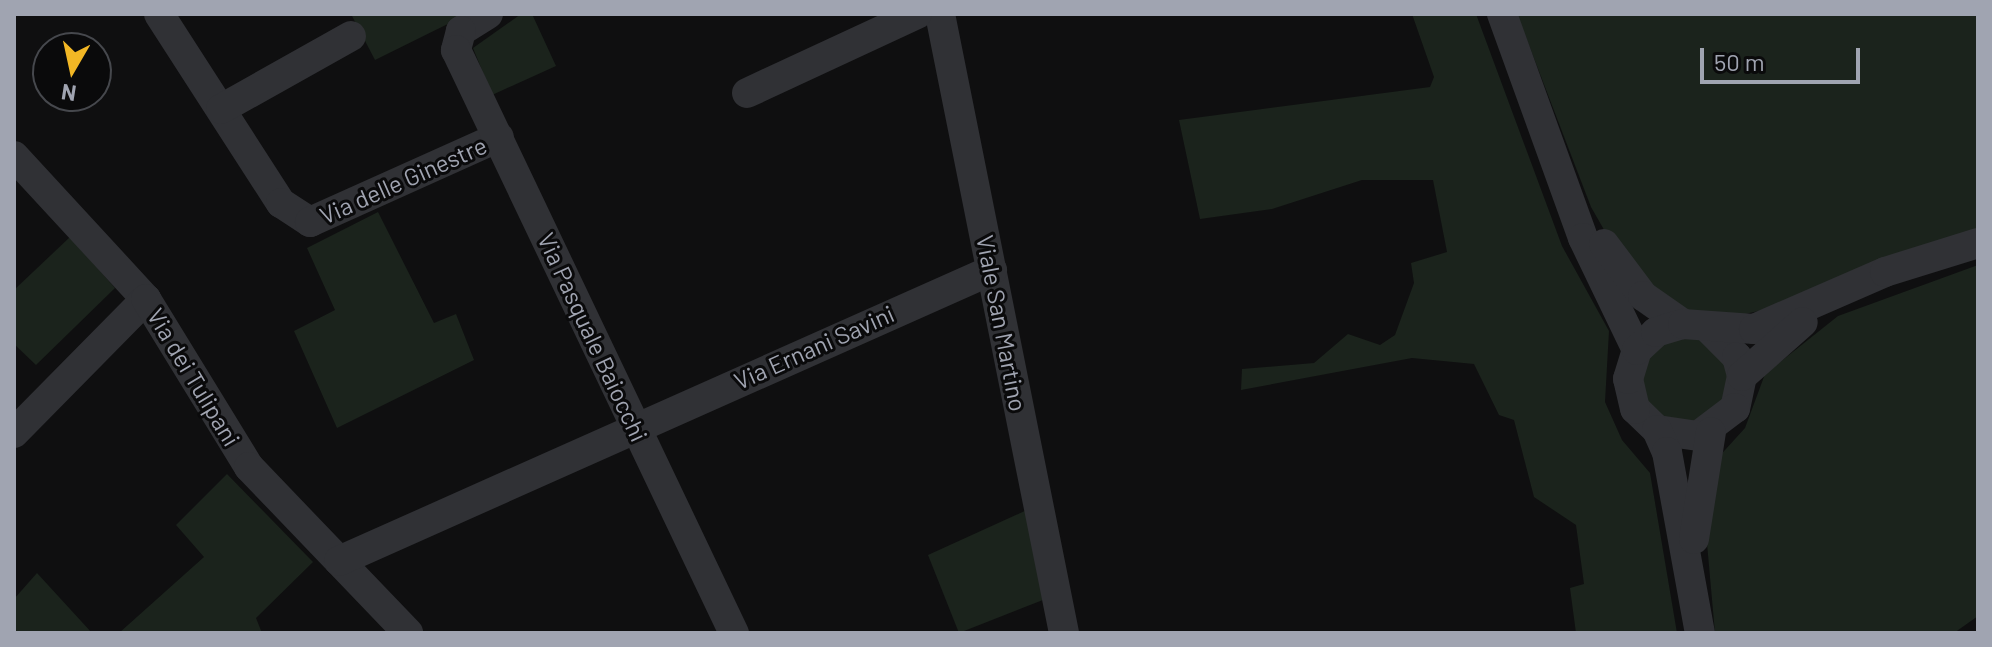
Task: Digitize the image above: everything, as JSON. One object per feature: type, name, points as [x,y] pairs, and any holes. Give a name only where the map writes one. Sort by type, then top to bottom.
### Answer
[{"type":"street","name":"Via delle Ginestre","points":[[159,14],[281,203],[310,222],[499,137]]},
{"type":"street","name":"Via Pasquale Baiocchi","points":[[488,14],[455,40],[734,633]]},
{"type":"street","points":[[747,93],[917,14]]},
{"type":"street","name":"Viale San Martino","points":[[940,14],[1064,633]]},
{"type":"street","points":[[1502,14],[1569,189],[1583,238],[1637,350],[1629,395],[1657,430],[1667,452],[1700,633]]},
{"type":"street","points":[[221,109],[351,36]]},
{"type":"street","name":"Via dei Tulipani","points":[[14,156],[146,299],[249,467],[408,633]]},
{"type":"street","points":[[1569,189],[1643,296],[1726,341],[1742,376]]},
{"type":"street","points":[[1637,350],[1656,332],[1696,327],[1754,329],[1849,289],[1978,243]]},
{"type":"street","name":"Via Ernani Savini","points":[[339,561],[636,426],[992,270]]},
{"type":"street","points":[[1694,601],[1696,499],[1711,432],[1735,408],[1742,376],[1761,353],[1849,289]]},
{"type":"street","points":[[14,433],[146,299]]},
{"type":"street","points":[[1657,430],[1683,438],[1711,432]]},
{"type":"shaded area","points":[[351,14],[468,14],[375,60]]},
{"type":"shaded area","points":[[521,14],[532,14],[556,66],[492,95],[473,48]]},
{"type":"shaded area","points":[[1412,14],[1476,14],[1562,246],[1609,331],[1605,402],[1622,440],[1650,473],[1677,633],[1576,633],[1570,588],[1584,584],[1576,525],[1534,497],[1514,420],[1499,415],[1474,364],[1412,358],[1241,390],[1242,369],[1314,363],[1348,334],[1380,345],[1395,335],[1414,283],[1411,263],[1447,252],[1433,180],[1362,180],[1272,209],[1200,219],[1179,120],[1430,87],[1434,77]]},
{"type":"shaded area","points":[[1517,14],[1978,14],[1978,229],[1763,310],[1732,317],[1676,309],[1611,242],[1591,207]]},
{"type":"shaded area","points":[[378,212],[434,323],[456,314],[474,360],[337,428],[294,331],[335,310],[307,248]]},
{"type":"shaded area","points":[[70,237],[115,288],[36,365],[14,344],[14,290]]},
{"type":"shaded area","points":[[1978,265],[1978,616],[1954,633],[1715,633],[1705,521],[1715,461],[1745,428],[1765,374],[1838,316]]},
{"type":"shaded area","points":[[1699,337],[1728,366],[1727,398],[1685,427],[1648,409],[1640,368],[1667,338]]},
{"type":"shaded area","points":[[227,474],[313,562],[256,618],[262,633],[119,633],[204,557],[176,525]]},
{"type":"shaded area","points":[[1029,509],[1048,598],[959,633],[928,555]]},
{"type":"shaded area","points":[[37,573],[92,633],[14,633],[14,599]]}]
